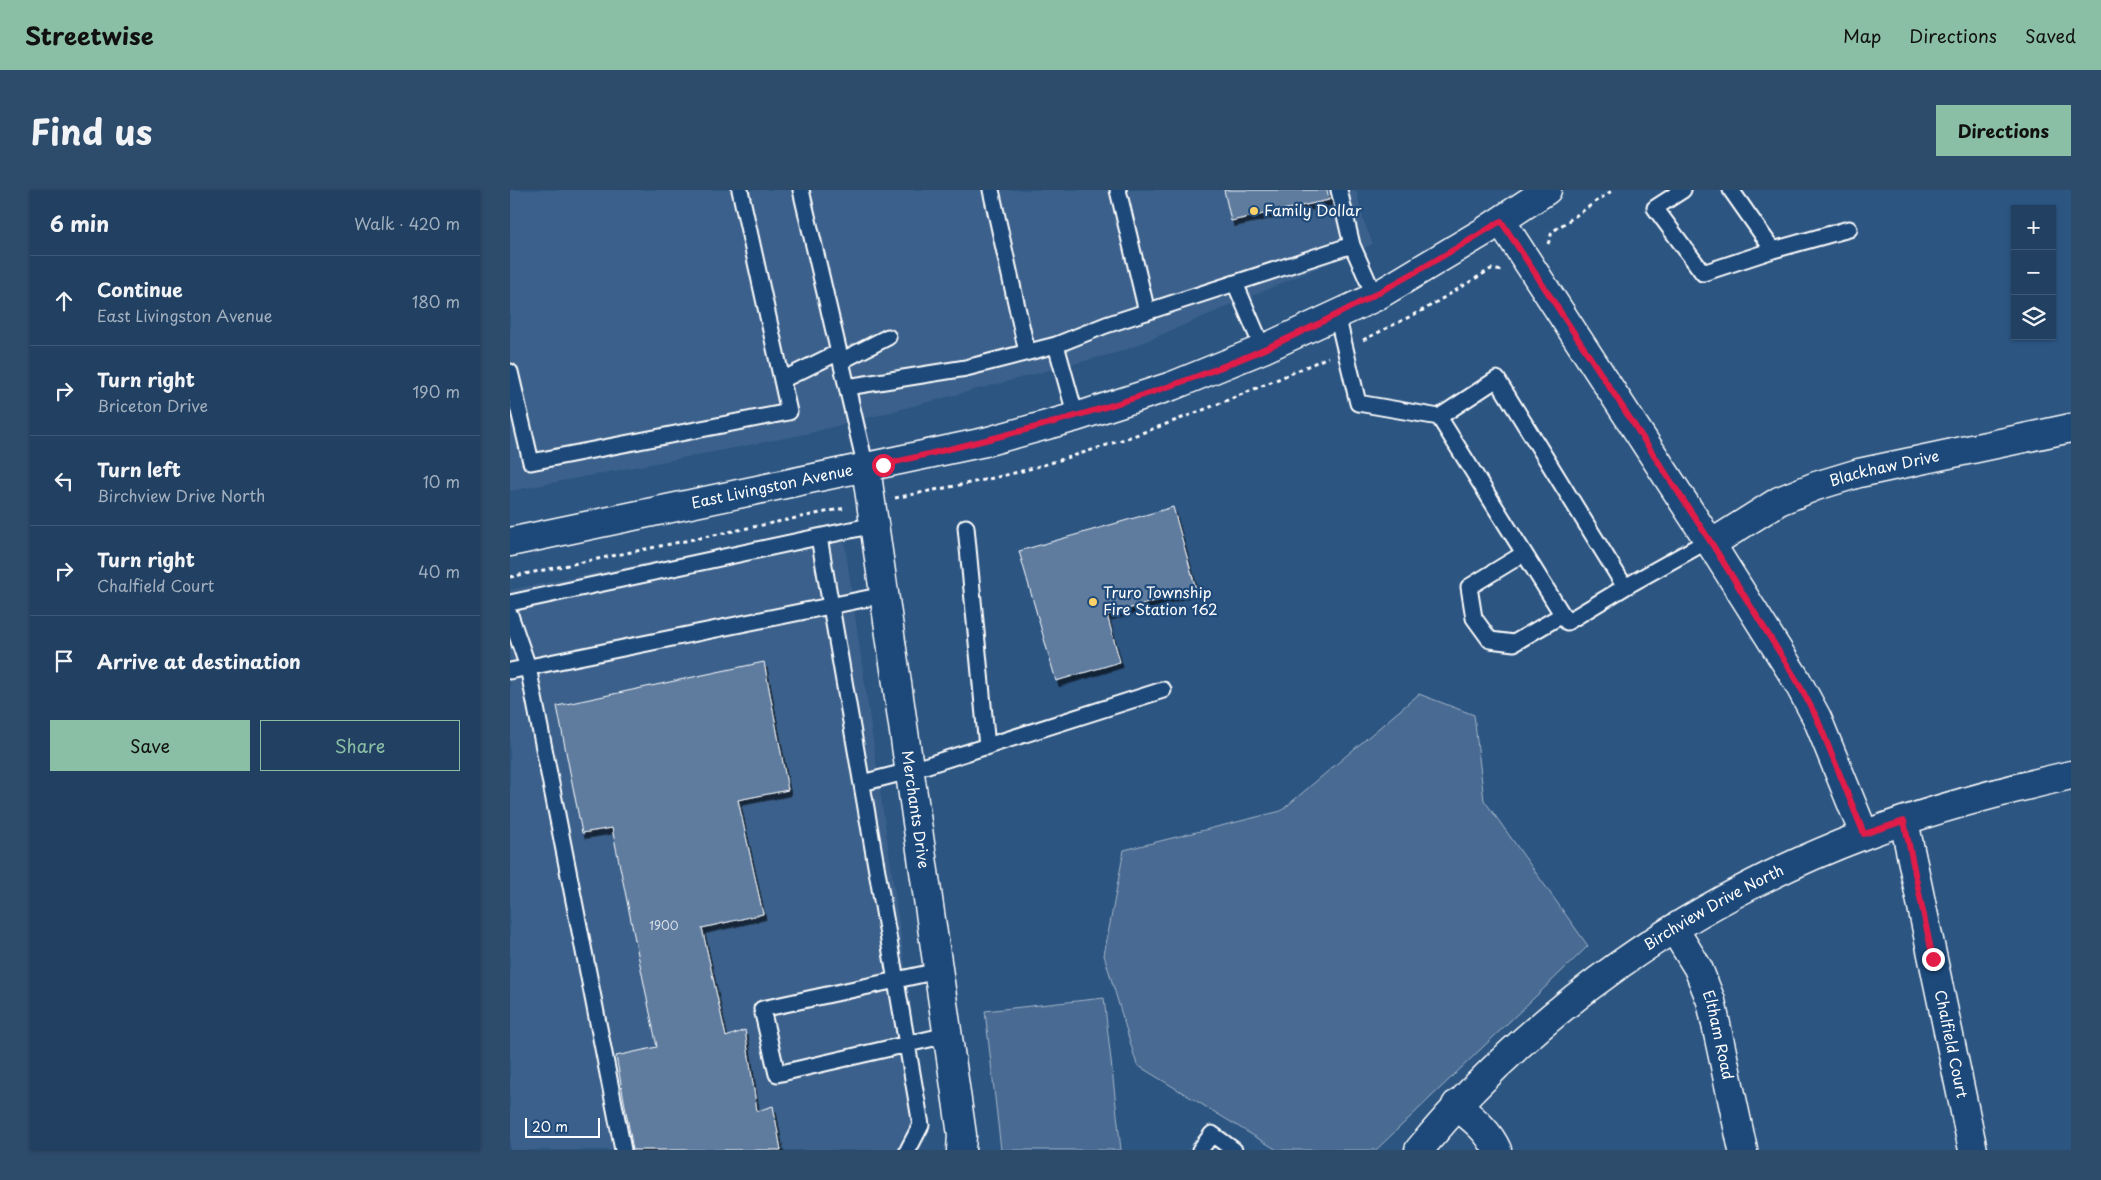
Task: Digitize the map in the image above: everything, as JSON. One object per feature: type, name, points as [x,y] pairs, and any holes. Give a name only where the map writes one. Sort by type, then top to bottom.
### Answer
[{"type":"street","name":"East Livingston Avenue","points":[[510,542],[985,442],[1076,417],[1172,386],[1263,349],[1375,297],[1501,221],[1547,190]]},
{"type":"street","points":[[1501,221],[1710,542],[1796,679],[1817,718],[1864,834]]},
{"type":"street","name":"Blackhaw Drive","points":[[1710,542],[1780,501],[1816,486],[1859,473],[2071,428]]},
{"type":"street","name":"Merchants Drive","points":[[866,468],[962,1135],[961,1150]]},
{"type":"street","name":"Birchview Drive North","points":[[1419,1150],[1456,1105],[1501,1060],[1608,971],[1674,929],[1765,878],[1864,834],[2002,791],[2071,775]]},
{"type":"street","name":"Chalfield Court","points":[[1904,821],[1973,1150]]},
{"type":"street","name":"Eltham Road","points":[[1674,929],[1698,968],[1711,1001],[1743,1150]]},
{"type":"street","points":[[1456,1105],[1480,1124],[1491,1136],[1498,1150]]},
{"type":"lane","points":[[510,372],[531,462],[789,412],[740,190]]},
{"type":"lane","points":[[801,190],[866,468]]},
{"type":"lane","points":[[991,190],[1027,352]]},
{"type":"lane","points":[[1118,190],[1147,312]]},
{"type":"lane","points":[[1339,190],[1352,245],[1375,297]]},
{"type":"lane","points":[[1683,190],[1655,208],[1703,273],[1774,250],[1849,229]]},
{"type":"lane","points":[[1731,190],[1774,250]]},
{"type":"lane","points":[[847,387],[966,368],[1056,345],[1106,325],[1352,245]]},
{"type":"lane","points":[[1235,283],[1263,349]]},
{"type":"lane","points":[[1337,315],[1358,403],[1439,417],[1497,379],[1625,587]]},
{"type":"lane","points":[[782,380],[888,337]]},
{"type":"lane","points":[[1056,345],[1076,417]]},
{"type":"lane","points":[[1439,417],[1567,622],[1625,587],[1710,542]]},
{"type":"lane","points":[[510,603],[874,526]]},
{"type":"lane","points":[[966,527],[987,747]]},
{"type":"lane","points":[[819,537],[921,1125],[908,1150]]},
{"type":"lane","points":[[1523,554],[1469,587],[1474,618],[1490,640],[1514,643],[1562,615]]},
{"type":"lane","points":[[510,671],[830,605],[884,596]]},
{"type":"lane","points":[[510,615],[528,667],[623,1150]]},
{"type":"lane","points":[[862,783],[987,747],[1163,690]]},
{"type":"lane","points":[[938,971],[762,1010],[777,1074],[947,1035]]},
{"type":"lane","points":[[1200,1150],[1212,1134],[1234,1150]]},
{"type":"shaded area","points":[[510,190],[1356,190],[1363,219],[1373,244],[1123,351],[806,434],[510,491]]},
{"type":"shaded area","points":[[842,524],[929,1133],[920,1150],[510,1150],[510,590]]},
{"type":"shaded area","points":[[1419,694],[1474,715],[1484,800],[1588,946],[1376,1150],[1277,1150],[1137,1065],[1104,955],[1124,850],[1281,811]]},
{"type":"shaded area","points":[[1104,998],[1121,1150],[1001,1150],[985,1011]]},
{"type":"building","name":"Family Dollar","points":[[1224,190],[1327,190],[1329,200],[1231,221]]},
{"type":"building","name":"Truro Township Fire Station 162","points":[[1173,507],[1196,589],[1107,615],[1120,662],[1056,681],[1019,551]]},
{"type":"building","points":[[764,662],[788,790],[738,800],[763,914],[702,928],[726,1037],[745,1030],[757,1111],[773,1106],[781,1150],[633,1150],[616,1056],[657,1047],[612,828],[582,833],[557,706]]},
{"type":"place","name":"Family Dollar","points":[[1254,211]]},
{"type":"place","name":"Truro Township Fire Station 162","points":[[1093,602]]},
{"type":"route","points":[[883,465],[985,442],[1076,417],[1172,386],[1263,349],[1375,297],[1501,221],[1712,544],[1796,679],[1817,718],[1864,834],[1904,821],[1933,959]]}]
